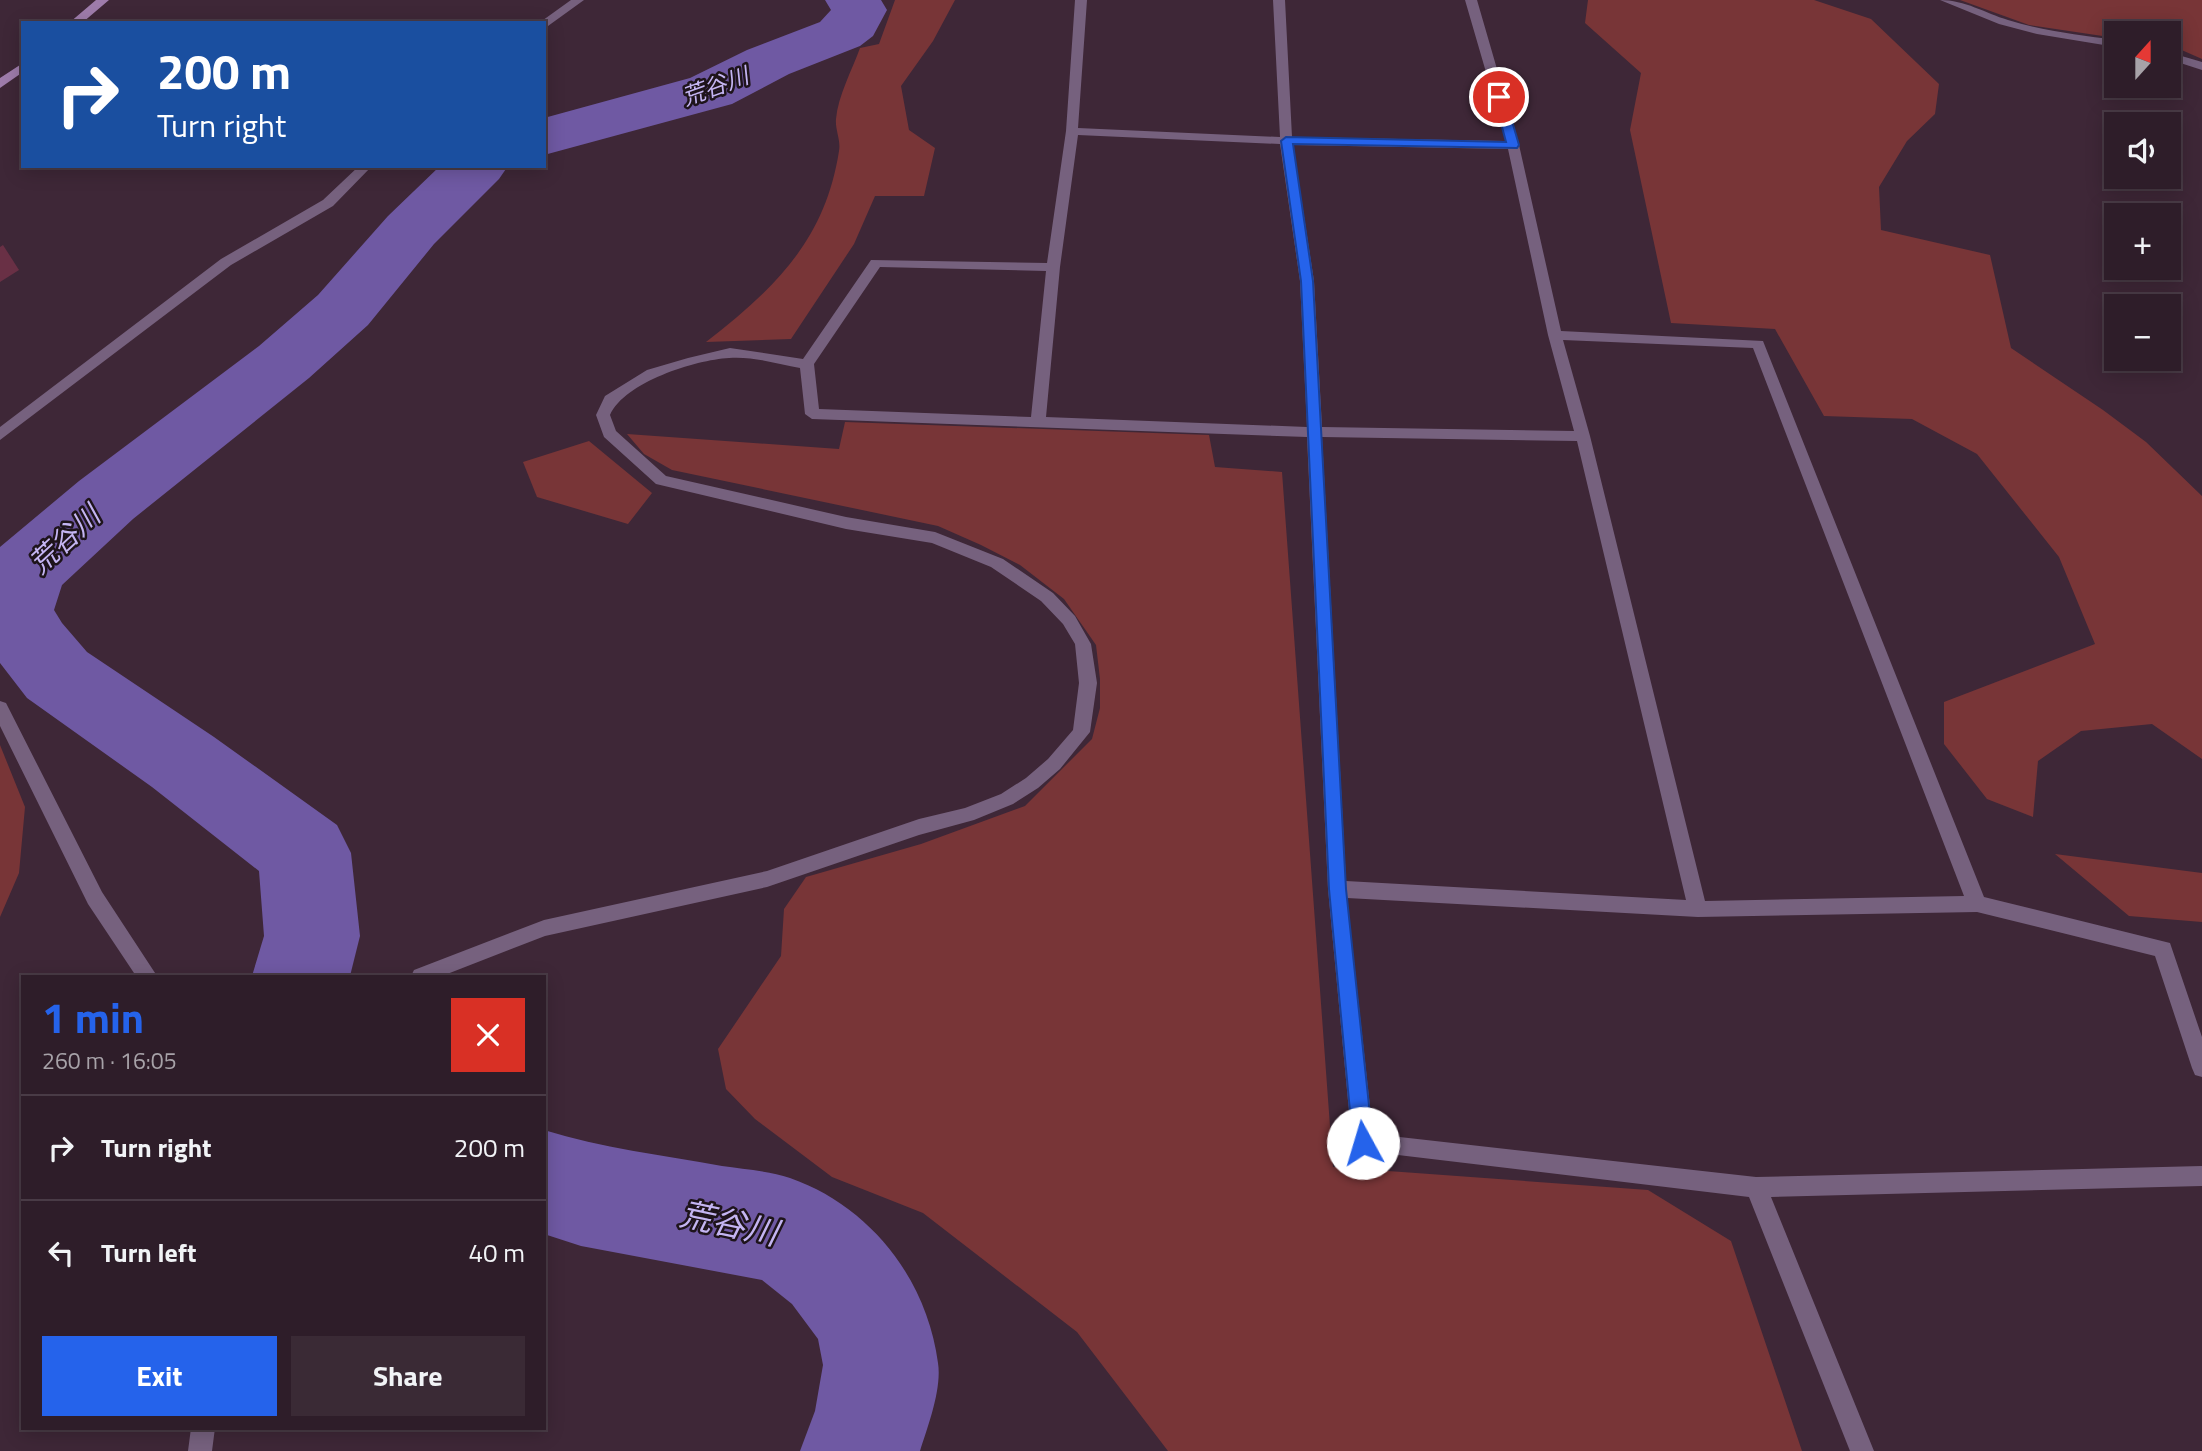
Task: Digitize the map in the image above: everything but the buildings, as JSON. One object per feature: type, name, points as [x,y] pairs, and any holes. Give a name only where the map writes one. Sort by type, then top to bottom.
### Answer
[{"type":"main road","points":[[77,21],[103,0]]},
{"type":"main road","points":[[0,84],[21,68]]},
{"type":"street","points":[[546,23],[578,0]]},
{"type":"street","points":[[1038,421],[1053,267],[1072,131],[1081,0]]},
{"type":"street","points":[[1279,0],[1286,141],[1307,281],[1337,889],[1363,1143],[1756,1187],[2202,1177]]},
{"type":"street","points":[[1471,0],[1513,145],[1555,335],[1583,436],[1698,909]]},
{"type":"street","points":[[1946,0],[2003,22],[2037,31],[2104,42]]},
{"type":"street","points":[[2181,59],[2202,66]]},
{"type":"street","points":[[1072,131],[1286,141],[1513,145]]},
{"type":"street","points":[[0,435],[226,262],[328,203],[364,168]]},
{"type":"street","points":[[1053,267],[876,263],[807,364],[812,414],[1314,432],[1583,436]]},
{"type":"street","points":[[1555,335],[1758,344],[1977,904]]},
{"type":"street","points":[[424,975],[544,928],[767,879],[919,827],[968,815],[1007,799],[1032,783],[1054,764],[1081,732],[1087,683],[1083,644],[1069,620],[1047,597],[997,563],[935,538],[846,523],[661,480],[608,433],[603,415],[610,399],[652,373],[730,353],[807,364]]},
{"type":"street","points":[[0,708],[95,898],[146,975]]},
{"type":"street","points":[[1337,889],[1698,909],[1977,904],[2163,949],[2202,1068]]},
{"type":"street","points":[[1756,1187],[1862,1451]]},
{"type":"street","points":[[200,1451],[203,1430]]},
{"type":"shaded area","points":[[895,0],[955,0],[933,41],[901,86],[909,130],[935,148],[924,196],[875,196],[854,244],[791,339],[706,342],[774,282],[809,237],[832,183],[839,151],[836,119],[842,92],[860,48],[879,44]]},
{"type":"shaded area","points":[[1588,0],[1814,0],[1871,19],[1939,84],[1935,114],[1907,141],[1879,187],[1881,230],[1990,255],[2011,348],[2146,442],[2202,496],[2202,759],[2152,724],[2081,731],[2038,761],[2033,817],[1987,799],[1944,744],[1944,702],[2095,644],[2059,557],[1977,454],[1912,419],[1824,416],[1775,329],[1671,323],[1630,130],[1641,73],[1585,23]]},
{"type":"shaded area","points":[[1960,0],[2202,0],[2202,59],[2181,50],[2181,21],[2104,21],[2104,36],[2029,25]]},
{"type":"shaded area","points":[[845,422],[1209,435],[1215,467],[1282,472],[1333,1167],[1648,1190],[1731,1241],[1802,1451],[1168,1451],[1077,1332],[923,1213],[832,1177],[755,1119],[726,1089],[718,1049],[781,956],[784,909],[806,877],[921,844],[1025,806],[1092,739],[1100,708],[1096,645],[1064,599],[1020,565],[938,526],[672,470],[644,454],[627,434],[839,449]]},
{"type":"shaded area","points":[[589,441],[652,493],[628,524],[537,497],[523,462]]},
{"type":"shaded area","points":[[0,745],[25,807],[19,873],[0,917]]},
{"type":"shaded area","points":[[2055,854],[2202,873],[2202,922],[2129,916]]},
{"type":"waterway","name":"荒谷川","points":[[546,136],[711,91],[768,62],[840,34],[853,24],[859,10],[853,0]]},
{"type":"waterway","name":"荒谷川","points":[[301,975],[312,936],[304,853],[183,762],[57,675],[32,645],[13,610],[25,571],[106,500],[284,362],[343,310],[411,230],[475,168]]},
{"type":"waterway","name":"荒谷川","points":[[546,1183],[581,1194],[787,1231],[831,1265],[869,1314],[881,1365],[874,1411],[860,1451]]},
{"type":"route","points":[[1363,1143],[1337,889],[1307,281],[1286,141],[1513,145],[1499,97]]}]
